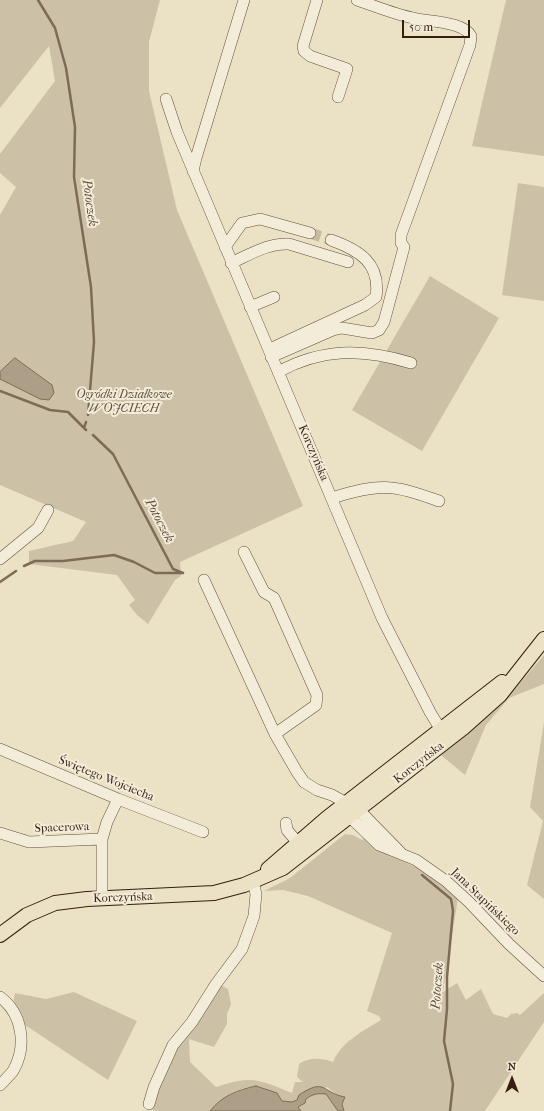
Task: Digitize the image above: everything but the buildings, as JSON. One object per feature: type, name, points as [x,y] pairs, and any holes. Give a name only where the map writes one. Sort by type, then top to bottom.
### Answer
[{"type":"main road","name":"Korczyńska","points":[[0,935],[21,918],[47,906],[68,901],[102,898],[214,894],[236,888],[290,863],[338,824],[355,814],[445,735],[524,664],[544,639]]},
{"type":"main road","name":"Korczyńska","points":[[253,881],[346,804],[445,735]]},
{"type":"street","points":[[193,171],[244,0]]},
{"type":"street","points":[[317,0],[303,46],[304,51],[310,56],[346,69],[338,96]]},
{"type":"street","points":[[269,354],[342,328],[372,333],[379,330],[384,322],[404,248],[401,243],[401,235],[470,46],[471,36],[461,28],[413,18],[357,0]]},
{"type":"street","name":"Korczyńska","points":[[166,98],[171,118],[269,354],[332,498],[382,618],[445,735]]},
{"type":"street","points":[[225,247],[242,223],[260,219],[310,233]]},
{"type":"street","points":[[269,354],[365,305],[376,297],[378,285],[375,274],[363,255],[351,247],[331,240]]},
{"type":"street","points":[[232,263],[271,245],[280,244],[289,244],[348,262]]},
{"type":"street","points":[[250,307],[274,297]]},
{"type":"street","points":[[278,372],[295,363],[328,353],[377,354],[411,363]]},
{"type":"street","points":[[332,498],[367,488],[383,486],[402,488],[439,501]]},
{"type":"street","points":[[0,559],[38,528],[48,510]]},
{"type":"street","points":[[244,552],[264,592],[274,598],[317,695],[316,705],[275,734]]},
{"type":"street","name":"Jana Stapińskiego","points":[[204,580],[275,734],[304,782],[317,790],[332,795],[346,804],[379,845],[423,864],[446,881],[469,902],[509,944],[544,976]]},
{"type":"street","name":"Świętego Wojciecha","points":[[0,749],[118,799],[203,832]]},
{"type":"street","name":"Spacerowa","points":[[102,898],[102,839],[107,822],[118,799]]},
{"type":"street","points":[[286,823],[287,830],[298,843]]},
{"type":"street","name":"Spacerowa","points":[[0,833],[29,842],[102,839]]},
{"type":"street","points":[[149,1104],[154,1087],[173,1045],[242,949],[254,916],[256,894],[253,881]]},
{"type":"street","points":[[0,997],[10,1008],[18,1021],[21,1028],[22,1042],[20,1054],[12,1071],[0,1085]]},
{"type":"green space","name":"Ogródki Działkowe WOJCIECH","points":[[0,0],[160,0],[149,42],[149,91],[177,210],[303,506],[180,562],[181,576],[175,580],[148,624],[137,615],[129,605],[135,600],[117,575],[29,564],[29,551],[73,541],[86,522],[0,485],[0,215],[16,187],[0,173],[0,154],[55,81],[49,46],[0,108]]},
{"type":"green space","points":[[506,0],[544,0],[544,156],[472,146]]},
{"type":"green space","points":[[518,183],[544,187],[544,301],[502,295]]},
{"type":"green space","points":[[430,276],[499,318],[422,451],[352,410]]},
{"type":"green space","points":[[544,655],[544,684],[509,698],[486,725],[465,775],[441,755],[509,696]]},
{"type":"green space","points":[[544,722],[544,899],[527,885],[543,821],[530,807]]},
{"type":"green space","points":[[345,834],[353,835],[362,840],[364,838],[381,851],[426,872],[458,898],[443,992],[457,983],[466,1000],[481,989],[493,1014],[507,1018],[511,1014],[517,1013],[520,1015],[544,993],[544,1022],[485,1111],[344,1111],[342,1104],[345,1097],[337,1095],[327,1087],[292,1102],[282,1101],[280,1097],[266,1090],[251,1087],[237,1090],[219,1102],[210,1111],[153,1111],[157,1092],[170,1059],[178,1044],[219,984],[228,989],[231,1004],[227,1014],[227,1024],[214,1047],[189,1039],[190,1062],[216,1087],[238,1081],[255,1080],[271,1084],[292,1093],[295,1082],[303,1082],[297,1077],[299,1064],[307,1060],[315,1059],[333,1062],[341,1049],[347,1043],[381,1020],[379,1016],[367,1011],[392,933],[308,896],[283,890],[264,891],[290,878]]},
{"type":"green space","points":[[74,992],[137,1021],[108,1080],[25,1025],[13,1004],[15,993],[46,999]]},
{"type":"green space","points":[[317,1093],[326,1094],[338,1111],[301,1111],[298,1107],[305,1103],[306,1099]]},
{"type":"shaded area","points":[[15,358],[52,385],[54,393],[49,400],[40,399],[0,379],[0,372]]},
{"type":"shaded area","points":[[256,1086],[277,1093],[282,1101],[292,1102],[297,1100],[299,1095],[314,1087],[324,1088],[345,1097],[342,1104],[344,1111],[338,1111],[326,1094],[320,1094],[313,1095],[306,1099],[305,1103],[298,1107],[301,1111],[210,1111],[230,1094],[242,1089]]},
{"type":"waterway","name":"Potoczek","points":[[38,0],[55,28],[66,68],[75,127],[74,177],[91,287],[94,342],[88,415]]},
{"type":"waterway","points":[[0,391],[50,410],[68,412],[84,428]]},
{"type":"waterway","name":"Potoczek","points":[[86,422],[84,428],[86,430]]},
{"type":"waterway","name":"Potoczek","points":[[93,435],[113,454],[173,569],[183,573]]},
{"type":"waterway","points":[[24,566],[35,561],[63,561],[114,555],[134,562],[155,573],[182,573]]},
{"type":"waterway","points":[[0,582],[16,571]]},
{"type":"waterway","name":"Potoczek","points":[[422,875],[451,899],[453,911],[447,977],[447,1009],[444,1041],[453,1084],[450,1111]]},
{"type":"tunnel","points":[[310,233],[331,240]]}]
